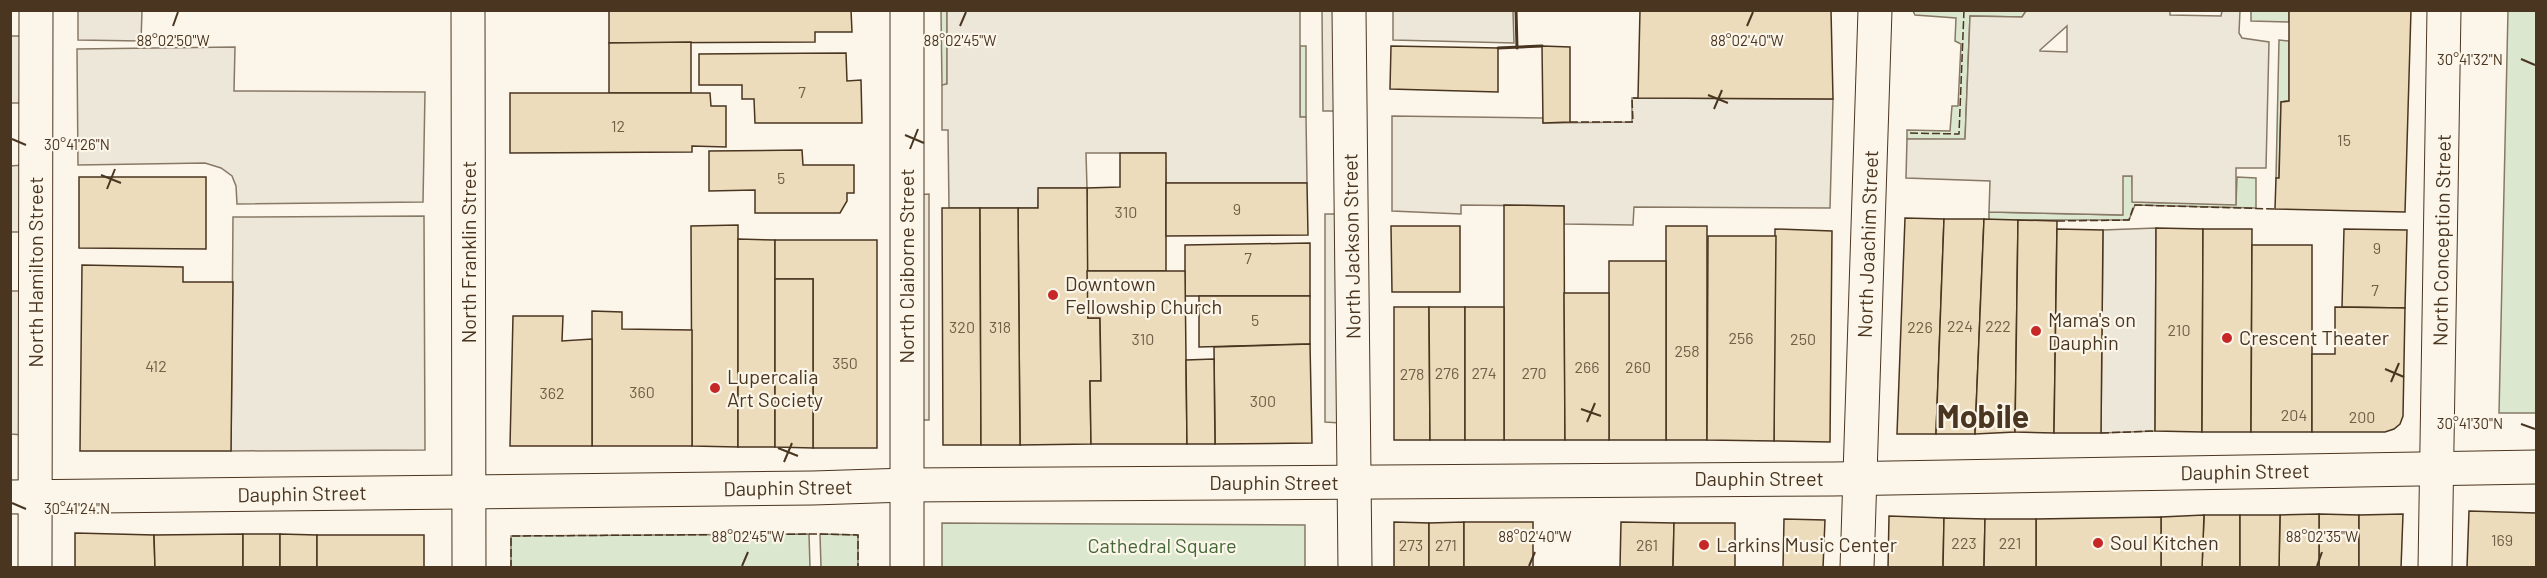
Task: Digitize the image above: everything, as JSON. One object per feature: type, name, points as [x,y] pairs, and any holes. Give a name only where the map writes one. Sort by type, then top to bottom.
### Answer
[{"type":"street","name":"North Hamilton Street","points":[[35,567],[23,497],[36,10]]},
{"type":"street","name":"North Franklin Street","points":[[468,10],[469,567]]},
{"type":"street","name":"North Claiborne Street","points":[[906,10],[907,567]]},
{"type":"street","name":"North Jackson Street","points":[[1349,10],[1355,567]]},
{"type":"street","name":"North Joachim Street","points":[[1857,567],[1875,10]]},
{"type":"street","name":"North Conception Street","points":[[2435,567],[2444,10]]},
{"type":"street","name":"Dauphin Street","points":[[23,497],[470,493],[907,485],[1860,478],[2536,467]]},
{"type":"green space","points":[[941,11],[947,11],[947,84],[942,85]]},
{"type":"green space","points":[[1913,11],[2026,11],[2022,17],[1970,16],[1965,140],[1907,139],[1907,130],[1950,131],[1952,106],[1958,106],[1961,44],[1955,41],[1956,18],[1915,15]]},
{"type":"green space","points":[[2251,11],[2289,11],[2289,22],[2251,21]]},
{"type":"green space","points":[[2508,11],[2536,11],[2536,413],[2499,413]]},
{"type":"green space","points":[[2279,40],[2289,41],[2289,101],[2281,102],[2279,178],[2276,178]]},
{"type":"green space","points":[[1300,46],[1306,46],[1306,117],[1300,117]]},
{"type":"green space","points":[[2122,176],[2132,176],[2133,202],[2236,204],[2237,177],[2256,178],[2256,208],[2135,205],[2129,220],[1989,220],[1989,212],[2122,215]]},
{"type":"green space","name":"Cathedral Square","points":[[942,523],[1305,525],[1305,567],[942,567]]},
{"type":"green space","points":[[809,534],[810,567],[511,567],[511,536]]},
{"type":"green space","points":[[820,534],[858,535],[858,567],[821,567]]},
{"type":"shaded area","points":[[2170,10],[2170,15],[2221,16],[2222,11],[2240,11],[2239,33],[2242,38],[2269,42],[2266,168],[2236,168],[2236,205],[2132,202],[2132,176],[2123,176],[2123,215],[1989,212],[1990,181],[1906,178],[1907,139],[1965,139],[1970,16],[2022,17],[2026,11]],"holes":[[[2067,26],[2067,52],[2040,51],[2040,50]]]},
{"type":"shaded area","points":[[78,11],[142,11],[141,41],[78,40]]},
{"type":"shaded area","points":[[947,11],[1300,11],[1300,117],[1306,117],[1307,183],[1166,183],[1165,153],[1086,153],[1087,188],[1039,188],[1038,208],[949,208],[948,130],[942,130],[942,85],[947,84]]},
{"type":"shaded area","points":[[1322,11],[1336,11],[1337,111],[1323,111]]},
{"type":"shaded area","points":[[1393,11],[1513,11],[1514,43],[1393,40]]},
{"type":"shaded area","points":[[10,36],[21,36],[22,103],[11,103]]},
{"type":"shaded area","points":[[235,47],[234,91],[425,92],[423,202],[237,204],[236,186],[232,176],[221,168],[205,163],[78,165],[77,49]]},
{"type":"shaded area","points":[[1632,98],[1833,99],[1830,208],[1634,207],[1633,225],[1564,224],[1564,206],[1461,205],[1461,214],[1392,211],[1392,116],[1543,118],[1543,123],[1632,122]]},
{"type":"shaded area","points":[[23,165],[21,232],[11,232],[10,166]]},
{"type":"shaded area","points":[[929,194],[929,420],[916,420],[915,195]]},
{"type":"shaded area","points":[[1325,214],[1337,214],[1340,423],[1325,422]]},
{"type":"shaded area","points":[[424,216],[425,450],[231,451],[233,217]]},
{"type":"shaded area","points":[[2156,228],[2155,431],[2101,433],[2103,230]]},
{"type":"shaded area","points":[[10,291],[23,291],[23,435],[11,434]]},
{"type":"building","points":[[609,10],[851,10],[852,32],[815,32],[815,42],[609,43]]},
{"type":"building","points":[[1640,10],[1831,10],[1833,99],[1638,98]]},
{"type":"building","points":[[2289,10],[2411,10],[2405,212],[2275,209],[2276,178],[2279,178],[2281,102],[2289,101]]},
{"type":"building","points":[[691,42],[691,93],[609,93],[609,43]]},
{"type":"building","points":[[1391,46],[1498,48],[1498,92],[1390,89]]},
{"type":"building","points":[[1542,46],[1570,47],[1570,122],[1543,123]]},
{"type":"building","points":[[846,53],[847,81],[861,80],[862,123],[755,123],[754,99],[742,99],[742,85],[699,85],[699,54]]},
{"type":"building","points":[[510,93],[710,93],[711,106],[726,106],[726,147],[692,146],[692,152],[510,153]]},
{"type":"building","points":[[802,150],[803,165],[854,165],[854,193],[847,193],[847,201],[840,213],[755,213],[755,190],[709,191],[709,151]]},
{"type":"building","points":[[1120,153],[1166,153],[1166,271],[1087,271],[1087,188],[1120,187]]},
{"type":"building","points":[[79,177],[206,177],[206,249],[79,248]]},
{"type":"building","points":[[1166,183],[1307,183],[1308,235],[1166,236]]},
{"type":"building","name":"Downtown Fellowship Church","points":[[1038,188],[1087,188],[1088,318],[1100,318],[1101,381],[1090,381],[1091,444],[1020,445],[1018,208],[1038,208]]},
{"type":"building","points":[[1504,205],[1564,206],[1565,440],[1504,440]]},
{"type":"building","points":[[942,208],[980,208],[981,445],[943,445]]},
{"type":"building","points":[[980,208],[1018,208],[1020,445],[981,445]]},
{"type":"building","points":[[1905,218],[1944,219],[1936,434],[1897,434]]},
{"type":"building","points":[[1944,219],[1984,219],[1975,434],[1936,434]]},
{"type":"building","points":[[1984,219],[2018,220],[2015,432],[1975,434]]},
{"type":"building","name":"Mama's on Dauphin","points":[[2018,220],[2057,221],[2054,433],[2015,432]]},
{"type":"building","name":"Lupercalia Art Society","points":[[738,225],[738,447],[692,446],[691,226]]},
{"type":"building","points":[[1391,226],[1460,226],[1460,292],[1392,292]]},
{"type":"building","points":[[1666,226],[1707,226],[1707,440],[1666,440]]},
{"type":"building","points":[[2156,228],[2203,229],[2202,432],[2155,431]]},
{"type":"building","points":[[1775,229],[1832,231],[1830,442],[1774,441]]},
{"type":"building","points":[[2057,229],[2103,230],[2101,433],[2054,433]]},
{"type":"building","name":"Crescent Theater","points":[[2203,229],[2252,229],[2251,432],[2202,432]]},
{"type":"building","points":[[2344,229],[2407,230],[2405,308],[2342,307]]},
{"type":"building","points":[[1708,236],[1776,236],[1774,441],[1707,440]]},
{"type":"building","points":[[738,239],[775,240],[775,447],[738,447]]},
{"type":"building","points":[[775,240],[877,240],[877,448],[813,448],[813,279],[775,279]]},
{"type":"building","points":[[1310,243],[1310,296],[1185,296],[1185,245]]},
{"type":"building","points":[[2252,245],[2312,245],[2312,432],[2251,432]]},
{"type":"building","points":[[1609,261],[1666,261],[1666,440],[1609,440]]},
{"type":"building","points":[[82,265],[183,267],[183,282],[233,282],[231,451],[80,451]]},
{"type":"building","points":[[1087,271],[1185,271],[1187,444],[1091,444],[1090,381],[1101,381],[1100,318],[1088,318]]},
{"type":"building","points":[[775,279],[813,279],[813,448],[775,447]]},
{"type":"building","points":[[1564,293],[1609,293],[1609,440],[1565,440]]},
{"type":"building","points":[[1199,296],[1310,296],[1310,344],[1199,347]]},
{"type":"building","points":[[1394,307],[1429,307],[1430,440],[1394,440]]},
{"type":"building","points":[[1429,307],[1465,307],[1465,440],[1430,440]]},
{"type":"building","points":[[1465,307],[1504,307],[1504,440],[1465,440]]},
{"type":"building","points":[[2335,307],[2405,308],[2403,416],[2400,424],[2394,429],[2385,432],[2312,432],[2312,354],[2335,354]]},
{"type":"building","points":[[592,311],[622,312],[622,329],[692,330],[692,446],[592,446]]},
{"type":"building","points":[[513,316],[563,316],[562,341],[592,339],[592,446],[510,446]]},
{"type":"building","points":[[1310,344],[1312,443],[1215,444],[1214,347]]},
{"type":"building","points":[[1214,359],[1215,444],[1187,444],[1186,360]]},
{"type":"building","points":[[2469,511],[2536,513],[2536,568],[2467,568]]},
{"type":"building","points":[[2319,514],[2359,515],[2359,568],[2319,568]]},
{"type":"building","points":[[2319,514],[2319,568],[2279,568],[2280,515]]},
{"type":"building","points":[[2403,514],[2401,568],[2359,568],[2359,515]]},
{"type":"building","points":[[2204,515],[2240,515],[2240,568],[2202,568]]},
{"type":"building","points":[[2204,515],[2202,568],[2161,568],[2161,517]]},
{"type":"building","points":[[2240,515],[2280,515],[2279,568],[2240,568]]},
{"type":"building","points":[[1889,516],[1944,518],[1943,568],[1888,568]]},
{"type":"building","name":"Soul Kitchen","points":[[2161,517],[2161,568],[2036,568],[2036,519]]},
{"type":"building","points":[[1944,518],[1985,519],[1984,568],[1943,568]]},
{"type":"building","points":[[1784,519],[1825,520],[1823,568],[1783,568]]},
{"type":"building","points":[[1985,519],[2036,519],[2036,568],[1984,568]]},
{"type":"building","points":[[1394,522],[1429,523],[1429,568],[1394,568]]},
{"type":"building","points":[[1464,522],[1464,568],[1429,568],[1429,523]]},
{"type":"building","points":[[1464,522],[1533,522],[1533,568],[1464,568]]},
{"type":"building","points":[[1621,522],[1674,523],[1673,568],[1620,568]]},
{"type":"building","name":"Larkins Music Center","points":[[1674,523],[1735,523],[1735,568],[1673,568]]},
{"type":"building","points":[[75,533],[154,535],[155,568],[75,568]]},
{"type":"building","points":[[243,534],[243,568],[155,568],[154,535]]},
{"type":"building","points":[[243,534],[280,534],[280,568],[243,568]]},
{"type":"building","points":[[280,534],[317,535],[317,568],[280,568]]},
{"type":"building","points":[[317,535],[424,535],[424,568],[317,568]]},
{"type":"fence","points":[[1910,133],[1959,134],[1964,10]]},
{"type":"fence","points":[[1570,122],[1633,122],[1632,98],[1638,98]]},
{"type":"fence","points":[[2057,221],[2129,220],[2134,205],[2275,209]]},
{"type":"fence","points":[[2101,433],[2155,431]]},
{"type":"fence","points":[[511,568],[511,536],[820,534],[858,535],[858,568]]},
{"type":"wall","points":[[1516,10],[1517,48]]},
{"type":"wall","points":[[1498,48],[1542,46]]},
{"type":"place","name":"Downtown Fellowship Church","points":[[1053,295]]},
{"type":"place","name":"Mama's on Dauphin","points":[[2036,331]]},
{"type":"place","name":"Crescent Theater","points":[[2227,338]]},
{"type":"place","name":"Lupercalia Art Society","points":[[715,388]]},
{"type":"place","name":"Soul Kitchen","points":[[2098,543]]},
{"type":"place","name":"Larkins Music Center","points":[[1704,545]]},
{"type":"district","name":"Mobile","points":[[1983,417]]}]
